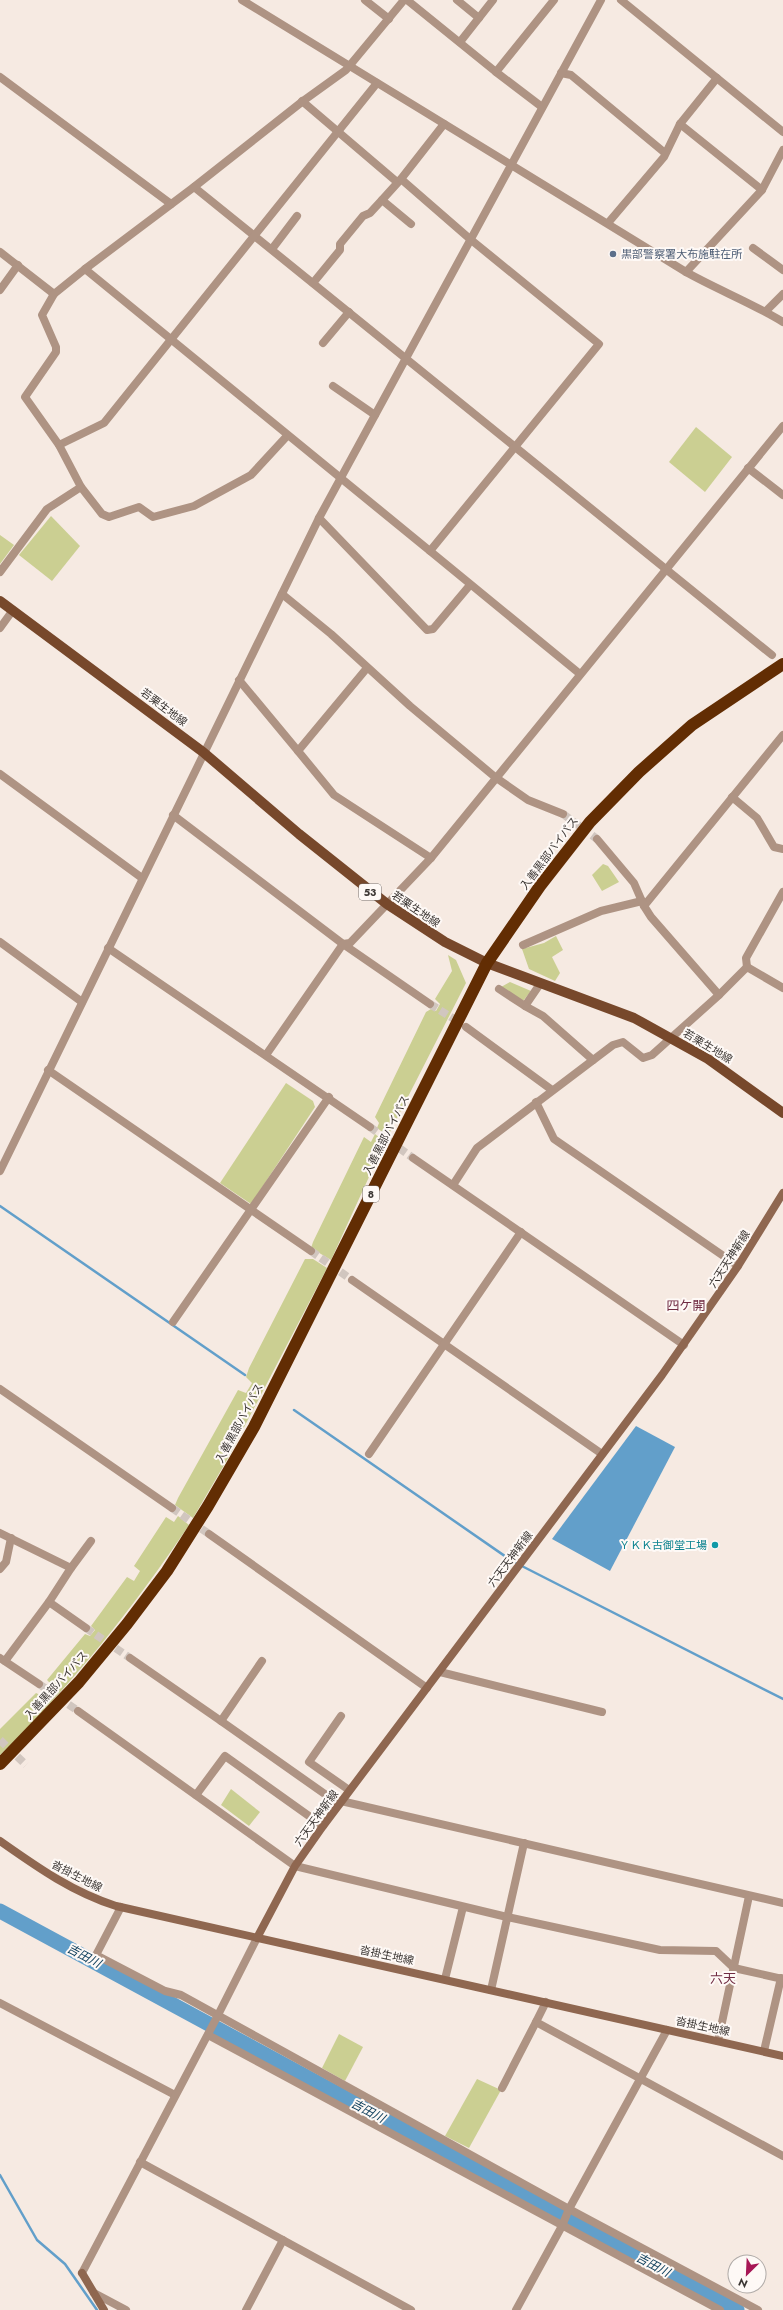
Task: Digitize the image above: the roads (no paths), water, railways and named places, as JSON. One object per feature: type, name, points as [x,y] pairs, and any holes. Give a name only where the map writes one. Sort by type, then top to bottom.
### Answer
[{"type":"highway","name":"入善黒部バイパス","points":[[0,1764],[79,1682],[127,1624],[167,1571],[208,1506],[254,1427],[487,963],[540,886],[590,822],[622,789],[692,725],[783,664]]},
{"type":"main road","name":"若栗生地線","points":[[0,601],[203,752],[299,834],[387,904],[444,942],[487,963],[634,1018],[708,1059],[783,1112]]},
{"type":"main road","name":"六天天神新線","points":[[257,1938],[295,1866],[323,1826],[684,1345],[738,1266],[783,1193]]},
{"type":"main road","name":"沓掛生地線","points":[[0,1841],[54,1879],[89,1897],[120,1907],[446,1979],[783,2056]]},
{"type":"main road","points":[[82,2273],[104,2310]]},
{"type":"street","points":[[242,0],[686,272],[715,288],[766,311],[783,322]]},
{"type":"street","points":[[365,0],[389,19]]},
{"type":"street","points":[[287,436],[251,475],[194,506],[153,517],[140,507],[109,517],[102,514],[81,487],[59,445],[25,397],[56,352],[56,347],[42,314],[54,294],[85,269],[350,66],[406,0],[542,107]]},
{"type":"street","points":[[458,0],[479,18]]},
{"type":"street","points":[[460,42],[493,0]]},
{"type":"street","points":[[496,72],[554,0]]},
{"type":"street","points":[[0,1171],[203,752],[319,518],[601,0]]},
{"type":"street","points":[[621,0],[783,132]]},
{"type":"street","points":[[561,73],[571,75],[665,153]]},
{"type":"street","points":[[0,77],[171,204]]},
{"type":"street","points":[[608,223],[665,153],[680,124],[717,78]]},
{"type":"street","points":[[59,445],[104,423],[377,83]]},
{"type":"street","points":[[302,102],[599,344],[430,551]]},
{"type":"street","points":[[313,283],[340,250],[340,244],[363,216],[370,213],[399,181],[444,124]]},
{"type":"street","points":[[680,124],[762,190]]},
{"type":"street","points":[[686,272],[762,190],[783,150]]},
{"type":"street","points":[[194,187],[772,655]]},
{"type":"street","points":[[382,200],[411,224]]},
{"type":"street","points":[[272,249],[297,216]]},
{"type":"street","points":[[754,248],[783,270]]},
{"type":"street","points":[[0,252],[54,294]]},
{"type":"street","points":[[0,290],[18,265]]},
{"type":"street","points":[[85,269],[287,436],[342,478],[470,585],[580,674]]},
{"type":"street","points":[[766,311],[783,294]]},
{"type":"street","points":[[323,343],[349,312]]},
{"type":"street","points":[[333,386],[375,415]]},
{"type":"street","points":[[266,1055],[343,944],[350,943],[430,858],[783,426]]},
{"type":"street","points":[[748,468],[783,495]]},
{"type":"street","points":[[0,572],[47,509],[81,487]]},
{"type":"street","points":[[319,518],[427,630],[433,629],[470,585]]},
{"type":"street","points":[[282,594],[495,777],[528,800],[563,814]]},
{"type":"street","points":[[0,628],[13,610]]},
{"type":"street","points":[[298,751],[367,668]]},
{"type":"street","points":[[239,680],[334,795],[430,858]]},
{"type":"street","points":[[523,945],[601,911],[643,904],[783,736]]},
{"type":"street","points":[[0,774],[142,878]]},
{"type":"street","points":[[732,797],[757,818],[774,848],[783,849]]},
{"type":"street","points":[[173,815],[343,944],[430,1004]]},
{"type":"street","points":[[597,839],[634,883],[643,904],[719,995]]},
{"type":"street","points":[[747,967],[746,958],[783,892]]},
{"type":"street","points":[[0,942],[82,1002]]},
{"type":"street","points":[[108,948],[370,1127]]},
{"type":"street","points":[[747,967],[783,988]]},
{"type":"street","points":[[453,1185],[477,1148],[552,1090],[613,1045],[623,1042],[643,1058],[652,1056],[719,995],[747,967]]},
{"type":"street","points":[[525,1006],[540,984]]},
{"type":"street","points":[[499,989],[543,1016],[593,1060]]},
{"type":"street","points":[[466,1027],[552,1090]]},
{"type":"street","points":[[48,1070],[311,1251]]},
{"type":"street","points":[[173,1322],[329,1098]]},
{"type":"street","points":[[536,1102],[554,1139],[738,1266]]},
{"type":"street","points":[[413,1158],[684,1345]]},
{"type":"street","points":[[369,1454],[521,1232]]},
{"type":"street","points":[[352,1280],[602,1454]]},
{"type":"street","points":[[0,1389],[172,1508]]},
{"type":"street","points":[[0,1533],[71,1568]]},
{"type":"street","points":[[209,1534],[427,1688]]},
{"type":"street","points":[[0,1569],[6,1562],[10,1538]]},
{"type":"street","points":[[39,1684],[3,1659],[49,1602],[91,1541]]},
{"type":"street","points":[[49,1602],[86,1628]]},
{"type":"street","points":[[130,1658],[340,1802],[783,1903]]},
{"type":"street","points":[[221,1721],[262,1661]]},
{"type":"street","points":[[440,1672],[602,1712]]},
{"type":"street","points":[[78,1711],[295,1866],[507,1917],[660,1950],[716,1951],[734,1968],[782,1979],[764,2052]]},
{"type":"street","points":[[342,1716],[310,1762],[349,1790]]},
{"type":"street","points":[[196,1795],[225,1756],[323,1826]]},
{"type":"street","points":[[491,1990],[524,1844]]},
{"type":"street","points":[[718,2041],[749,1896]]},
{"type":"street","points":[[446,1979],[463,1906]]},
{"type":"street","points":[[120,1907],[96,1955],[165,1991],[181,1995],[217,2017],[568,2209],[758,2310]]},
{"type":"street","points":[[82,2273],[208,2035],[257,1938]]},
{"type":"street","points":[[502,2088],[546,2002]]},
{"type":"street","points":[[0,2003],[175,2096]]},
{"type":"street","points":[[536,2022],[783,2156]]},
{"type":"street","points":[[516,2310],[562,2225],[568,2209],[639,2078],[667,2030]]},
{"type":"street","points":[[208,2035],[720,2310]]},
{"type":"street","points":[[140,2162],[411,2310]]},
{"type":"street","points":[[246,2310],[283,2240]]},
{"type":"street","points":[[94,2294],[126,2310]]},
{"type":"water","points":[[636,1426],[675,1447],[610,1571],[552,1539]]},
{"type":"waterway","points":[[0,1206],[245,1375]]},
{"type":"waterway","points":[[294,1410],[512,1561],[783,1699]]},
{"type":"waterway","name":"吉田川","points":[[0,1911],[737,2310]]},
{"type":"waterway","points":[[0,2175],[37,2240],[65,2264],[97,2310]]},
{"type":"tunnel","points":[[563,814],[597,839]]},
{"type":"tunnel","points":[[430,1004],[462,1024]]},
{"type":"tunnel","points":[[370,1127],[413,1158]]},
{"type":"tunnel","points":[[311,1251],[352,1280]]},
{"type":"tunnel","points":[[172,1508],[209,1534]]},
{"type":"tunnel","points":[[86,1628],[130,1658]]},
{"type":"tunnel","points":[[39,1684],[78,1711]]},
{"type":"tunnel","points":[[0,1740],[26,1765]]},
{"type":"place","name":"黒部警察署大布施駐在所","points":[[613,254]]},
{"type":"place","name":"ＹＫＫ古御堂工場","points":[[715,1545]]},
{"type":"district","name":"四ケ開","points":[[686,1305]]},
{"type":"district","name":"六天","points":[[723,1978]]}]
